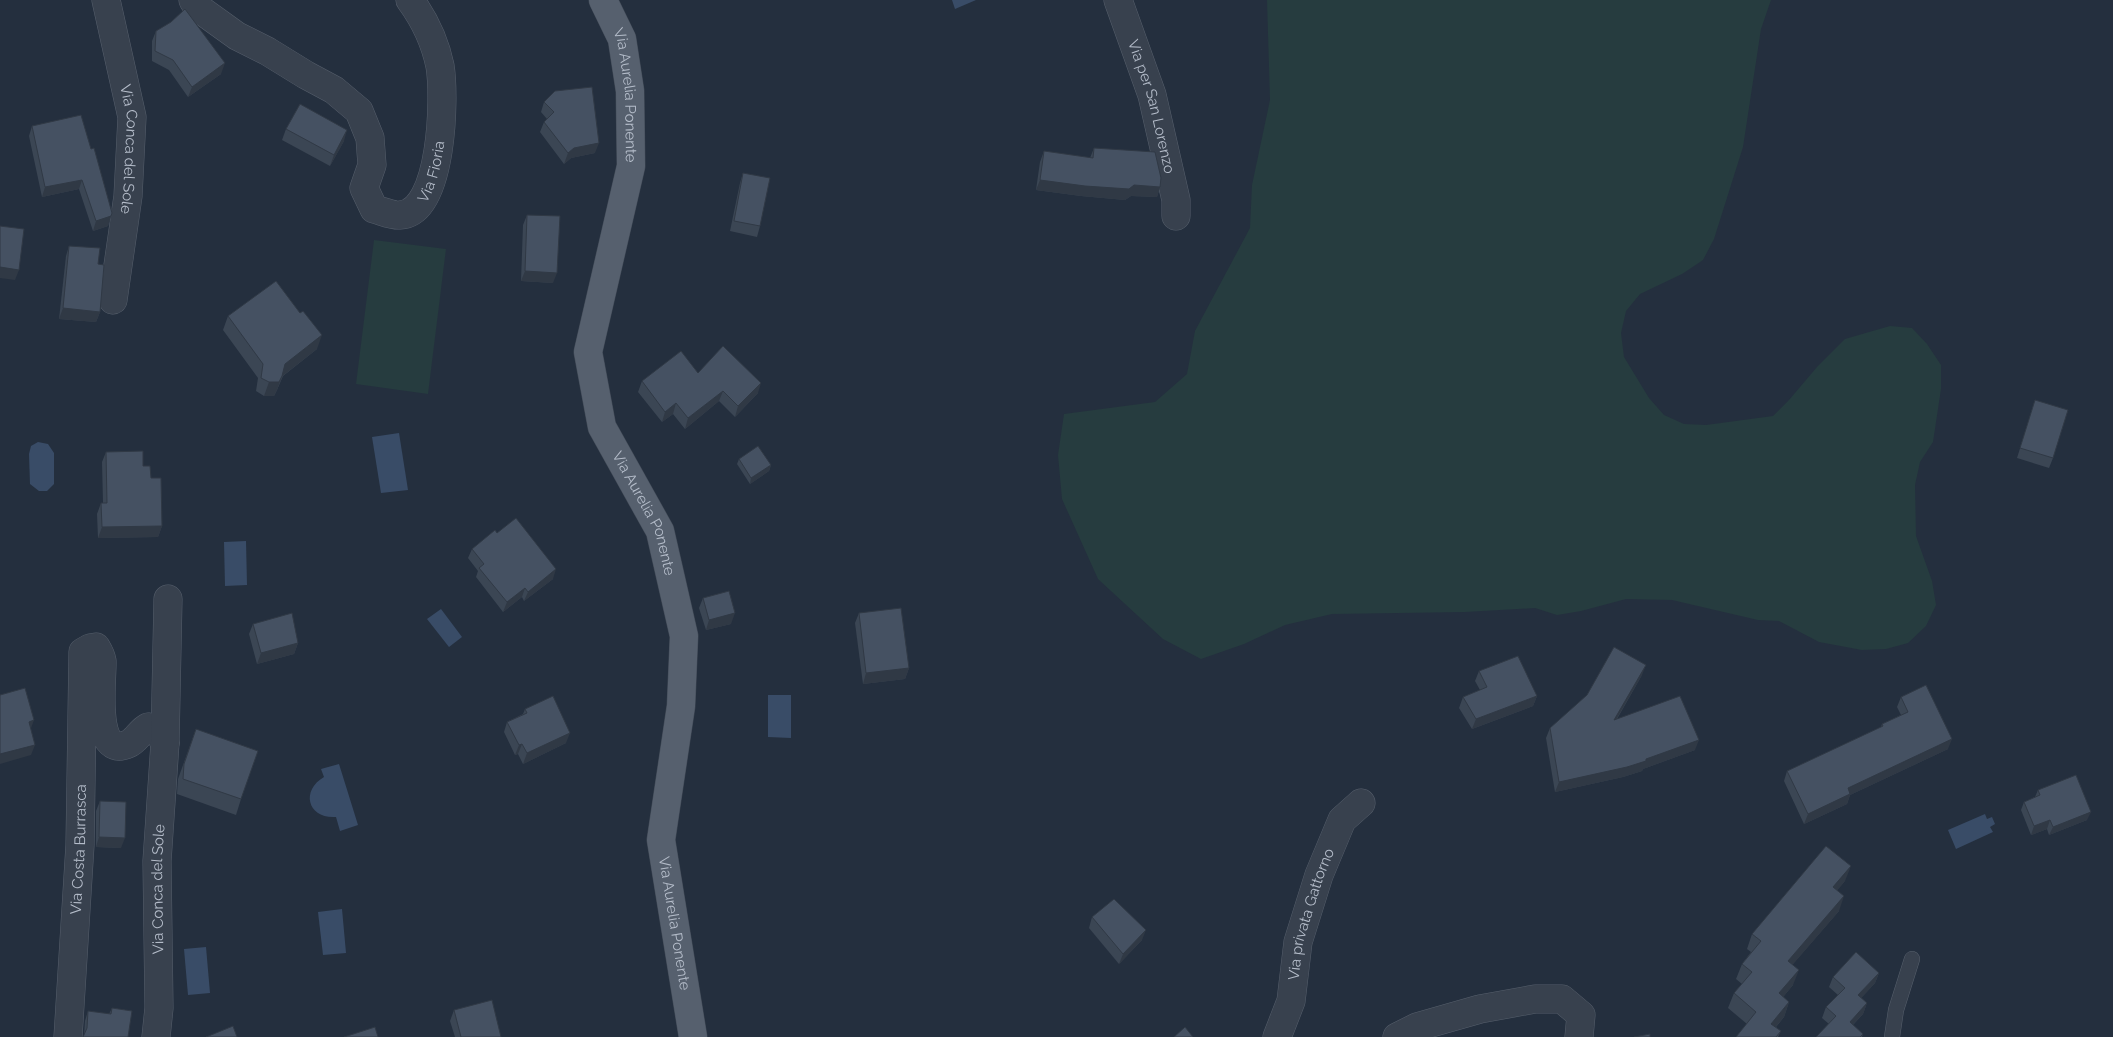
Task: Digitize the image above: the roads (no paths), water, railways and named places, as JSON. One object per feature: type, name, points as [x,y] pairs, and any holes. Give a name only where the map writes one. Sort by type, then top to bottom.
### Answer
[{"type":"main road","name":"Via Aurelia Ponente","points":[[603,0],[622,39],[630,91],[630,166],[588,352],[602,427],[660,531],[684,636],[681,706],[661,840],[693,1037]]},
{"type":"street","name":"Via Conca del Sole","points":[[106,0],[132,118],[128,196],[113,300]]},
{"type":"street","name":"Via Fioria","points":[[193,0],[198,8],[237,36],[334,90],[359,111],[370,138],[372,165],[364,188],[374,209],[400,215],[417,209],[430,185],[437,156],[443,110],[440,65],[424,19],[410,0]]},
{"type":"street","name":"Via per San Lorenzo","points":[[1118,0],[1152,95],[1176,200],[1176,216]]},
{"type":"street","name":"Via Conca del Sole","points":[[156,1037],[159,1008],[157,861],[166,744],[168,599]]},
{"type":"street","name":"Via Costa Burrasca","points":[[68,1037],[80,845],[83,652],[96,647],[100,653],[102,662],[100,704],[104,731],[108,741],[118,746],[126,745],[143,729],[152,727],[160,734],[166,744]]},
{"type":"street","name":"Via privata Gattorno","points":[[1277,1037],[1291,1001],[1298,942],[1319,875],[1342,820],[1361,803]]},
{"type":"street","points":[[1397,1037],[1416,1027],[1480,1009],[1535,999],[1562,999],[1581,1015],[1579,1037]]},
{"type":"lane","points":[[1892,1037],[1896,1010],[1912,959]]},
{"type":"water","points":[[952,0],[976,0],[955,9]]},
{"type":"water","points":[[399,433],[408,490],[381,493],[372,437]]},
{"type":"water","points":[[38,442],[48,444],[54,453],[54,484],[47,491],[39,491],[30,484],[29,454],[31,446]]},
{"type":"water","points":[[246,541],[247,585],[225,586],[224,542]]},
{"type":"water","points":[[441,609],[462,637],[449,647],[427,619]]},
{"type":"water","points":[[768,695],[791,695],[791,738],[768,737]]},
{"type":"water","points":[[339,764],[358,825],[340,831],[336,817],[319,814],[310,803],[312,789],[324,777],[321,769]]},
{"type":"water","points":[[1985,814],[1987,819],[1992,817],[1995,824],[1990,827],[1993,832],[1956,849],[1948,830]]},
{"type":"water","points":[[342,909],[346,953],[323,955],[318,912]]},
{"type":"water","points":[[206,947],[210,993],[188,995],[184,949]]}]
